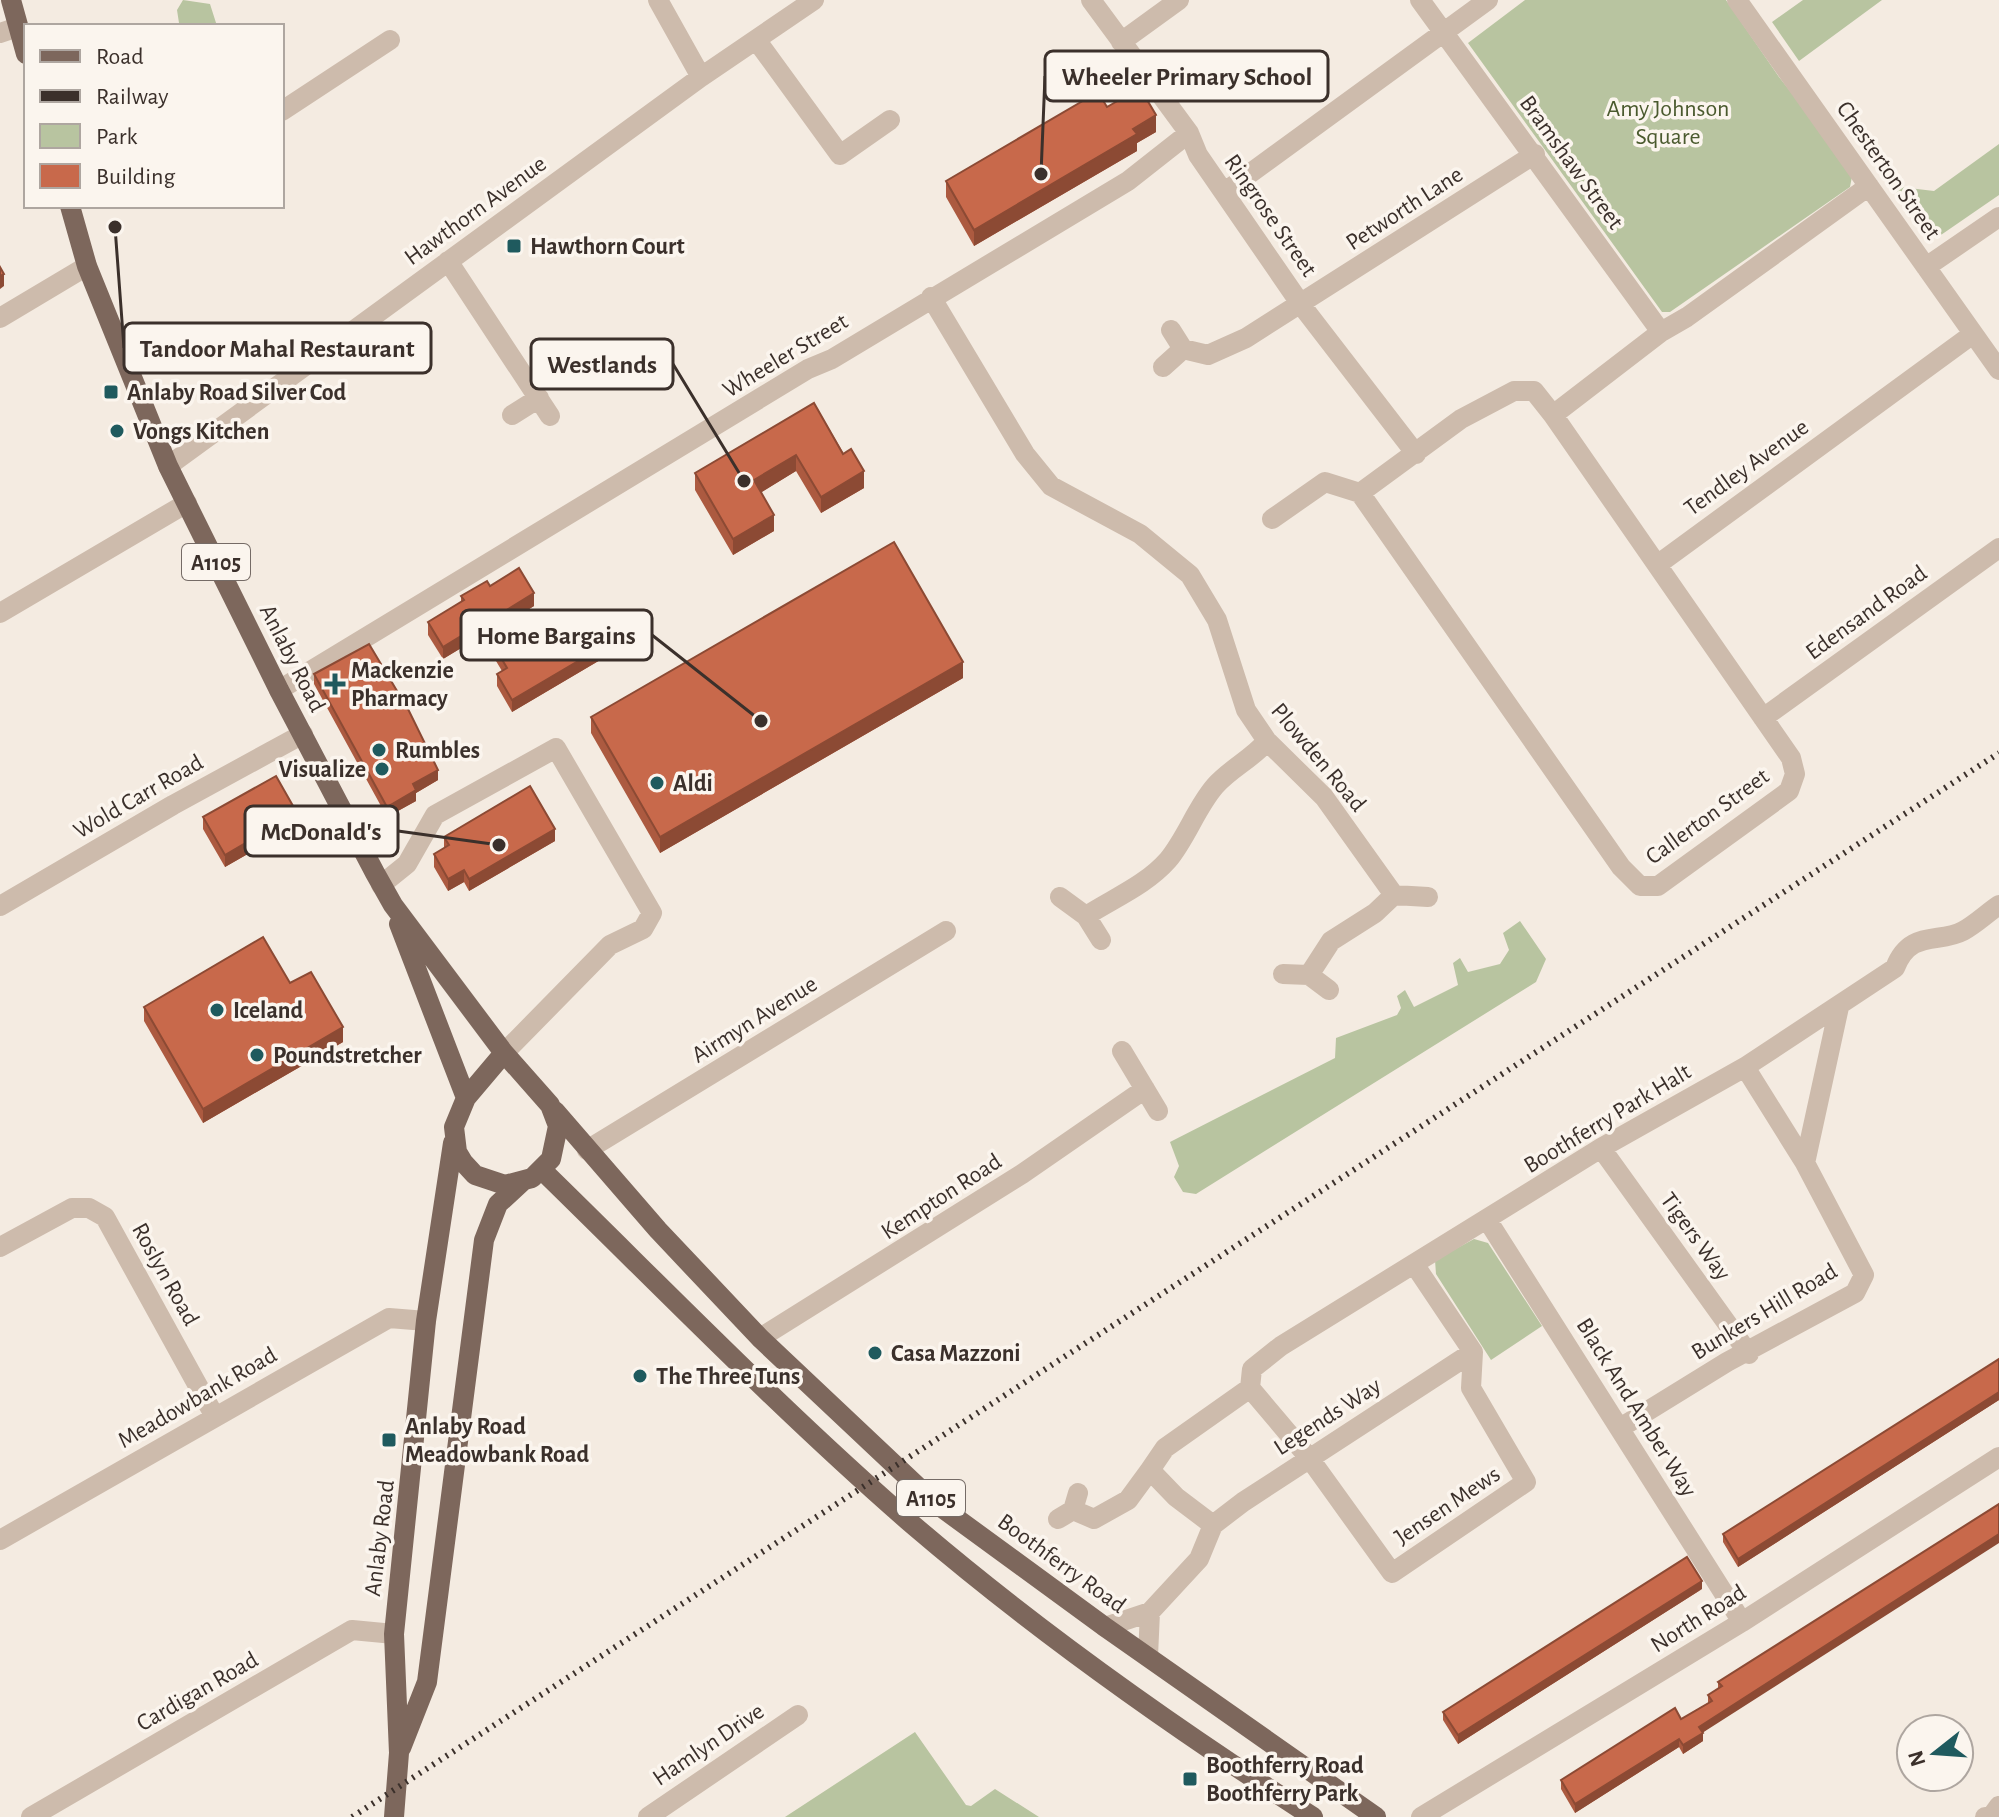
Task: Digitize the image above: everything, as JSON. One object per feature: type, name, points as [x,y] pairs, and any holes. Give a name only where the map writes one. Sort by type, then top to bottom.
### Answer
[{"type":"main road","points":[[11,0],[9,30],[24,51]]},
{"type":"main road","name":"Anlaby Road","points":[[71,208],[87,266],[168,466],[279,690],[393,905],[504,1053]]},
{"type":"main road","name":"Anlaby Road","points":[[393,905],[466,1098]]},
{"type":"main road","points":[[504,1053],[457,1113],[454,1139],[463,1162],[475,1175],[505,1185],[522,1182],[542,1170],[558,1140],[558,1126],[550,1105]]},
{"type":"main road","name":"A1105","points":[[504,1053],[550,1105]]},
{"type":"main road","points":[[466,1098],[493,1082],[511,1080],[535,1089]]},
{"type":"main road","name":"Boothferry Road","points":[[550,1105],[587,1150],[760,1338],[934,1502],[1105,1627],[1376,1817]]},
{"type":"main road","name":"Anlaby Road","points":[[393,1815],[399,1753],[394,1634],[426,1321],[454,1139]]},
{"type":"main road","name":"A1105","points":[[542,1170],[735,1362],[913,1525],[1052,1638],[1313,1817]]},
{"type":"main road","name":"Anlaby Road","points":[[399,1753],[427,1682],[484,1240],[498,1204],[522,1182]]},
{"type":"street","points":[[658,0],[701,77]]},
{"type":"street","name":"Hawthorn Avenue","points":[[168,466],[701,77],[814,0]]},
{"type":"street","name":"Ringrose Street","points":[[1091,0],[1189,133],[1198,155],[1226,191],[1302,306],[1416,454]]},
{"type":"street","points":[[1121,42],[1179,0]]},
{"type":"street","name":"Bramshaw Street","points":[[1420,0],[1535,154],[1661,332]]},
{"type":"street","points":[[1226,191],[1488,0]]},
{"type":"street","name":"Chesterton Street","points":[[1737,0],[1999,370]]},
{"type":"street","points":[[284,110],[390,40]]},
{"type":"street","points":[[757,41],[840,155],[890,120]]},
{"type":"street","name":"Wheeler Street","points":[[279,690],[1128,181],[1189,133]]},
{"type":"street","name":"Petworth Lane","points":[[1183,349],[1208,355],[1302,306],[1535,154]]},
{"type":"street","points":[[1553,415],[1661,332],[1687,317],[1869,186]]},
{"type":"street","points":[[1926,267],[1999,217]]},
{"type":"street","points":[[448,261],[550,416]]},
{"type":"street","points":[[0,318],[87,266]]},
{"type":"street","name":"Plowden Road","points":[[931,297],[1025,454],[1051,486],[1140,534],[1190,575],[1217,620],[1246,710],[1267,741],[1324,797],[1394,895]]},
{"type":"street","points":[[1163,367],[1183,349],[1171,330]]},
{"type":"street","name":"Tendley Avenue","points":[[1657,565],[1973,334]]},
{"type":"street","name":"Callerton Street","points":[[1360,493],[1621,867],[1640,886],[1658,886],[1789,791],[1795,774],[1791,758],[1534,391],[1514,391],[1461,419],[1416,454]]},
{"type":"street","points":[[512,415],[539,398]]},
{"type":"street","points":[[1272,519],[1325,482],[1360,493],[1416,454]]},
{"type":"street","points":[[0,613],[187,503]]},
{"type":"street","name":"Edensand Road","points":[[1763,718],[1999,548]]},
{"type":"street","name":"Wold Carr Road","points":[[0,906],[303,734]]},
{"type":"street","points":[[1086,916],[1141,884],[1168,859],[1200,804],[1228,771],[1258,752],[1267,741]]},
{"type":"street","points":[[381,885],[407,864],[435,815],[556,748],[652,913],[643,929],[610,945],[504,1053]]},
{"type":"street","points":[[1309,975],[1331,941],[1375,913],[1394,895],[1428,897]]},
{"type":"street","points":[[1060,897],[1086,916],[1101,940]]},
{"type":"street","name":"Boothferry Park Halt","points":[[1070,1508],[1094,1519],[1128,1500],[1165,1448],[1250,1388],[1252,1369],[1281,1346],[1488,1221],[1601,1148],[1745,1067],[1895,968],[1900,955],[1929,937],[1960,933],[1999,905]]},
{"type":"street","name":"Airmyn Avenue","points":[[587,1150],[946,931]]},
{"type":"street","points":[[1283,974],[1309,975],[1329,990]]},
{"type":"street","points":[[1805,1163],[1839,1007]]},
{"type":"street","points":[[1122,1051],[1158,1111]]},
{"type":"street","name":"Bunkers Hill Road","points":[[1620,1428],[1727,1362],[1749,1354],[1855,1293],[1864,1275],[1805,1163],[1745,1067]]},
{"type":"street","name":"Kempton Road","points":[[760,1338],[996,1191],[1145,1089]]},
{"type":"street","name":"Tigers Way","points":[[1601,1148],[1749,1354]]},
{"type":"street","name":"Roslyn Road","points":[[0,1247],[72,1208],[89,1208],[105,1217],[214,1415]]},
{"type":"street","name":"Black And Amber Way","points":[[1488,1221],[1742,1622]]},
{"type":"street","points":[[1414,1264],[1473,1352]]},
{"type":"street","name":"Meadowbank Road","points":[[0,1540],[214,1415],[389,1318],[426,1321]]},
{"type":"street","name":"Jensen Mews","points":[[1310,1459],[1392,1573],[1526,1482],[1471,1388],[1473,1352]]},
{"type":"street","name":"Legends Way","points":[[1213,1525],[1473,1352]]},
{"type":"street","points":[[1250,1388],[1310,1459]]},
{"type":"street","name":"North Road","points":[[1421,1817],[1742,1622],[1999,1457]]},
{"type":"street","points":[[1105,1627],[1150,1612],[1199,1559],[1213,1525],[1176,1497],[1150,1470]]},
{"type":"street","points":[[1148,1656],[1150,1612]]},
{"type":"street","name":"Cardigan Road","points":[[31,1817],[352,1630],[394,1634]]},
{"type":"street","name":"Hamlyn Drive","points":[[648,1817],[798,1715]]},
{"type":"street","points":[[1985,1817],[1992,1817],[1999,1806]]},
{"type":"green space","points":[[183,0],[210,4],[216,24],[179,23],[177,10]]},
{"type":"green space","name":"Amy Johnson Square","points":[[1525,0],[1726,0],[1779,77],[1853,171],[1850,187],[1670,312],[1662,312],[1468,43]]},
{"type":"green space","points":[[1803,0],[1882,0],[1799,61],[1772,22]]},
{"type":"green space","points":[[1999,144],[1999,195],[1938,237],[1924,236],[1892,186],[1934,191]]},
{"type":"green space","points":[[1520,921],[1546,959],[1536,982],[1196,1194],[1183,1192],[1174,1177],[1179,1166],[1170,1142],[1335,1058],[1336,1038],[1397,1015],[1401,1008],[1397,996],[1405,990],[1414,1007],[1458,985],[1453,963],[1460,958],[1468,972],[1500,964],[1509,950],[1503,933]]},
{"type":"green space","points":[[1474,1239],[1488,1243],[1542,1326],[1491,1360],[1436,1274],[1435,1260]]},
{"type":"green space","points":[[915,1732],[966,1805],[971,1806],[995,1789],[1039,1817],[785,1817]]},
{"type":"building","points":[[1140,88],[1156,115],[1133,129],[1137,134],[974,230],[946,181],[1098,92],[1107,107]]},
{"type":"building","points":[[814,403],[843,454],[851,449],[864,471],[821,497],[796,455],[754,480],[774,515],[733,539],[695,473]]},
{"type":"building","points":[[894,542],[963,662],[660,837],[591,717]]},
{"type":"building","points":[[519,568],[534,593],[505,611],[531,654],[596,615],[612,641],[512,700],[497,674],[507,668],[481,624],[443,647],[428,622],[464,600],[461,596],[487,581],[490,586]]},
{"type":"building","points":[[369,644],[409,711],[438,770],[413,784],[416,790],[387,807],[314,674]]},
{"type":"building","points":[[276,776],[297,813],[225,855],[203,817]]},
{"type":"building","points":[[530,786],[555,829],[469,879],[464,870],[448,879],[434,854],[449,845],[444,837]]},
{"type":"building","points":[[263,937],[290,983],[311,972],[343,1027],[203,1109],[144,1007]]},
{"type":"building","points":[[1999,1359],[1999,1392],[1738,1559],[1723,1534]]},
{"type":"building","points":[[1999,1504],[1999,1534],[1699,1727],[1703,1733],[1683,1745],[1679,1739],[1575,1804],[1561,1780],[1675,1708],[1681,1719],[1712,1701],[1708,1695],[1722,1686],[1718,1682]]},
{"type":"building","points":[[1687,1557],[1702,1581],[1458,1735],[1443,1712]]},
{"type":"railway","points":[[352,1817],[1999,753]]},
{"type":"place","name":"Wheeler Primary School","points":[[1041,174]]},
{"type":"place","name":"Tandoor Mahal Restaurant","points":[[115,227]]},
{"type":"place","name":"Hawthorn Court","points":[[514,246]]},
{"type":"place","name":"Anlaby Road Silver Cod","points":[[111,392]]},
{"type":"place","name":"Vongs Kitchen","points":[[117,431]]},
{"type":"place","name":"Westlands","points":[[744,481]]},
{"type":"place","name":"Mackenzie Pharmacy","points":[[335,684]]},
{"type":"place","name":"Home Bargains","points":[[761,721]]},
{"type":"place","name":"Rumbles","points":[[379,750]]},
{"type":"place","name":"Visualize","points":[[382,769]]},
{"type":"place","name":"Aldi","points":[[657,783]]},
{"type":"place","name":"McDonald's","points":[[499,845]]},
{"type":"place","name":"Iceland","points":[[217,1010]]},
{"type":"place","name":"Poundstretcher","points":[[257,1055]]},
{"type":"place","name":"Casa Mazzoni","points":[[875,1353]]},
{"type":"place","name":"The Three Tuns","points":[[640,1376]]},
{"type":"place","name":"Anlaby Road Meadowbank Road","points":[[389,1440]]},
{"type":"place","name":"Boothferry Road Boothferry Park","points":[[1190,1779]]}]
